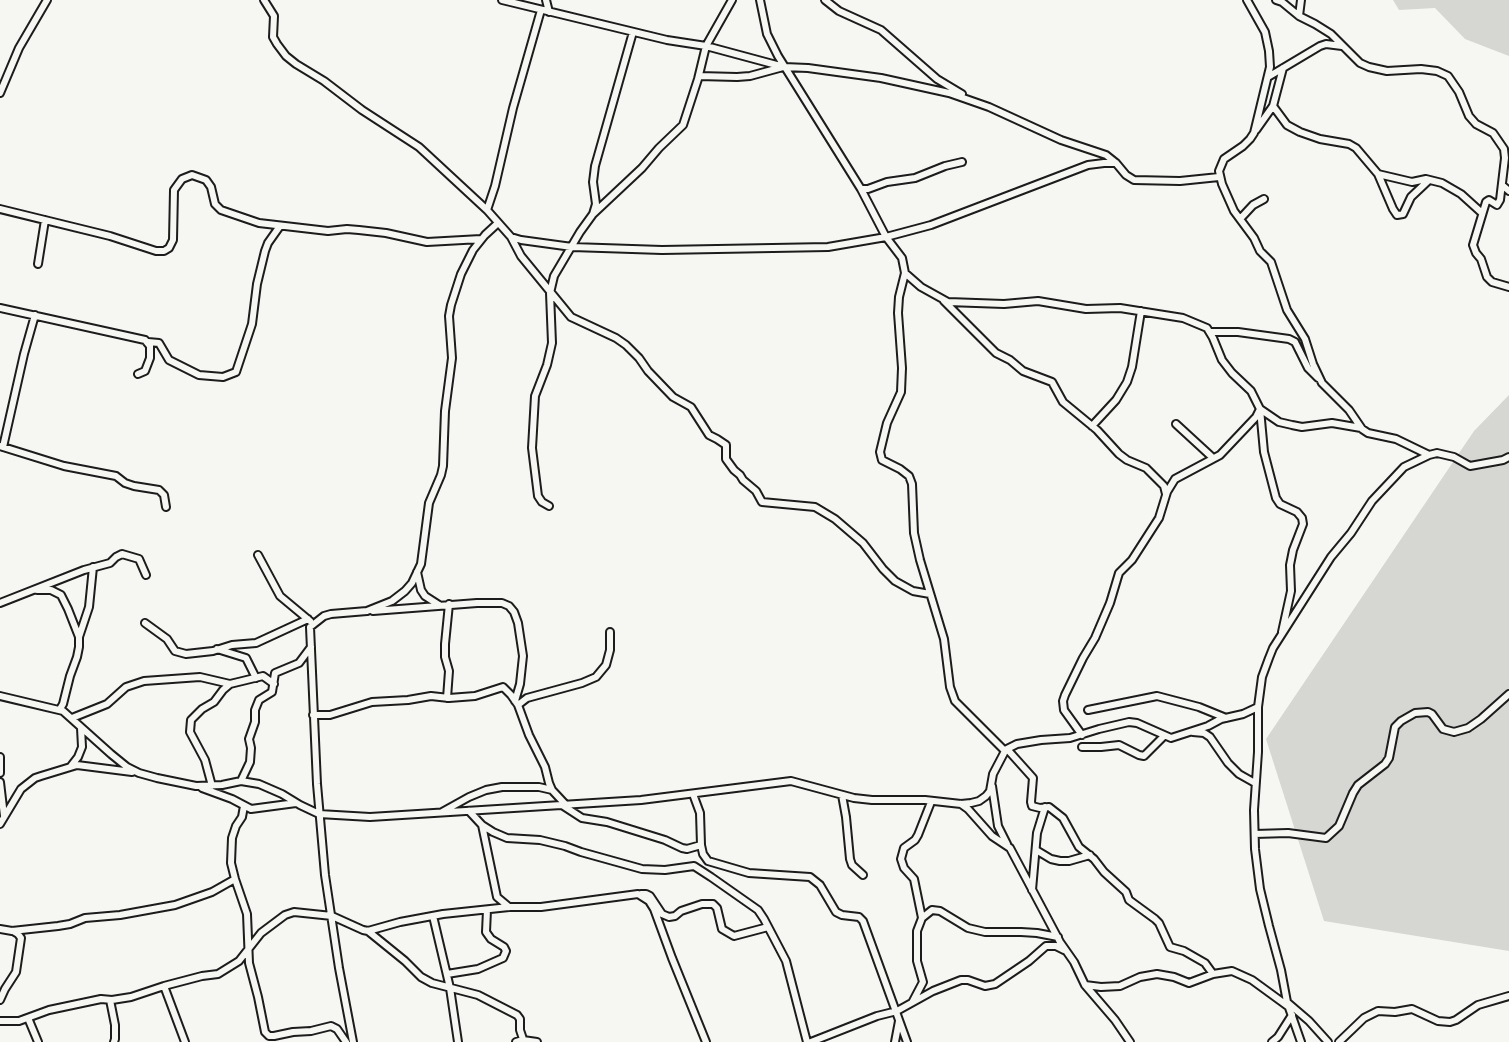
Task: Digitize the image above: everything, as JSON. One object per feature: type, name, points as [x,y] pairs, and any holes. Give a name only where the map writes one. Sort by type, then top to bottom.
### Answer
[{"type":"street","points":[[0,93],[19,48],[47,0]]},
{"type":"street","points":[[264,0],[274,16],[273,37],[286,56],[324,81],[362,110],[419,146],[487,210],[511,237],[520,256],[574,320],[596,328],[626,345],[673,396],[691,407],[710,436],[718,439],[726,446],[726,459],[743,480],[756,492],[762,502],[815,507],[835,519],[863,542],[883,569],[895,581],[913,591],[930,594]]},
{"type":"street","points":[[502,0],[667,40],[706,46],[784,67],[808,68],[882,78],[971,100],[1060,140],[1096,150],[1106,155],[1126,175],[1134,180],[1180,181],[1219,177]]},
{"type":"street","points":[[546,0],[549,12]]},
{"type":"street","points":[[549,506],[542,502],[538,496],[532,448],[535,396],[547,365],[552,344],[550,292],[554,275],[593,214],[642,168],[683,125],[699,76],[706,46],[732,0]]},
{"type":"street","points":[[760,0],[767,34],[784,67],[861,190],[886,237],[901,256],[905,273],[899,297],[898,313],[902,368],[901,392],[887,423],[880,452],[882,460],[909,476],[912,484],[914,533],[944,639],[950,687],[955,701],[1033,778],[1031,805],[1038,808],[1049,807],[1064,818],[1079,847],[1090,855],[1126,892],[1130,900],[1159,923],[1170,947],[1184,951],[1205,963],[1213,974]]},
{"type":"street","points":[[825,0],[844,14],[881,30],[937,79],[971,100]]},
{"type":"street","points":[[1247,0],[1260,20],[1268,39],[1270,59],[1268,77],[1254,133]]},
{"type":"street","points":[[1276,0],[1282,2],[1299,16],[1330,34],[1360,63],[1375,70],[1421,69],[1448,76],[1459,92],[1469,116],[1476,124],[1493,133],[1504,149],[1505,158],[1498,204],[1496,205],[1489,200],[1486,201],[1473,242],[1474,250],[1481,258],[1484,271],[1489,279],[1509,287]]},
{"type":"street","points":[[1299,16],[1301,0]]},
{"type":"street","points":[[487,210],[541,10]]},
{"type":"street","points":[[593,214],[596,204],[593,182],[595,166],[633,32]]},
{"type":"street","points":[[1268,77],[1320,46],[1326,44],[1342,46]]},
{"type":"street","points":[[699,76],[750,76],[784,67]]},
{"type":"street","points":[[1283,68],[1273,106],[1250,140],[1224,159],[1220,166],[1219,177],[1228,199],[1240,219],[1254,238],[1260,251],[1271,262],[1287,310],[1305,338],[1319,378]]},
{"type":"street","points":[[1273,106],[1287,125],[1300,132],[1320,139],[1353,146],[1359,151],[1378,174],[1397,215],[1403,214],[1408,200],[1429,180]]},
{"type":"street","points":[[861,190],[887,182],[915,178],[945,166],[962,162]]},
{"type":"street","points":[[511,237],[572,247],[662,250],[828,247],[886,237],[931,225],[1088,165],[1104,162],[1116,163]]},
{"type":"street","points":[[1378,174],[1412,182],[1424,179],[1442,183],[1461,194],[1482,213]]},
{"type":"street","points":[[0,209],[166,251],[171,245],[172,240],[174,190],[182,179],[192,175],[206,180],[211,187],[216,204],[221,210],[254,222],[328,232],[342,229],[386,233],[427,242],[481,239]]},
{"type":"street","points":[[1502,185],[1509,190]]},
{"type":"street","points":[[1240,219],[1253,205],[1264,199]]},
{"type":"street","points":[[38,264],[45,220]]},
{"type":"street","points":[[367,611],[399,596],[412,583],[421,564],[427,509],[443,466],[445,411],[452,358],[449,316],[451,305],[461,274],[473,250],[488,231],[498,224]]},
{"type":"street","points":[[0,308],[158,343],[169,360],[199,375],[223,377],[236,372],[252,324],[257,284],[265,251],[268,243],[280,226]]},
{"type":"street","points":[[905,273],[921,287],[944,301],[996,352],[1010,360],[1023,371],[1052,382],[1063,402],[1092,426],[1127,460],[1146,468],[1164,486],[1166,495]]},
{"type":"street","points":[[903,284],[921,287]]},
{"type":"street","points":[[944,301],[1004,304],[1038,300],[1086,309],[1115,307],[1183,318],[1204,326],[1210,332],[1222,360],[1232,373],[1251,391],[1260,409],[1264,452],[1276,498],[1280,504],[1298,512],[1303,521],[1290,565],[1292,591],[1281,636]]},
{"type":"street","points":[[1092,426],[1116,400],[1128,382],[1141,311]]},
{"type":"street","points":[[35,316],[1,446],[64,466],[116,476],[134,486],[159,490],[164,495],[166,507]]},
{"type":"street","points":[[1210,332],[1238,332],[1294,342],[1308,368],[1349,410],[1361,428],[1368,433],[1396,439],[1429,455]]},
{"type":"street","points":[[138,374],[145,371],[150,358],[151,348],[148,342]]},
{"type":"street","points":[[1260,409],[1279,422],[1292,425],[1332,423],[1361,428]]},
{"type":"street","points":[[1082,735],[1064,710],[1063,701],[1079,666],[1095,638],[1121,569],[1130,564],[1159,518],[1166,495],[1175,479],[1224,450],[1256,417],[1260,409]]},
{"type":"street","points":[[1176,424],[1213,458]]},
{"type":"street","points":[[1301,1042],[1288,1005],[1260,889],[1255,834],[1255,783],[1258,752],[1258,707],[1262,677],[1274,648],[1331,557],[1351,533],[1372,501],[1404,466],[1429,455],[1443,454],[1454,457],[1470,466],[1503,460],[1509,457]]},
{"type":"street","points":[[0,603],[93,567],[110,563],[118,556],[126,555],[139,559],[146,575]]},
{"type":"street","points":[[258,555],[280,596],[311,621]]},
{"type":"street","points":[[79,637],[89,607],[93,567]]},
{"type":"street","points":[[417,572],[418,582],[424,596],[440,605]]},
{"type":"street","points":[[33,589],[51,590],[60,595],[68,609],[79,637],[80,646],[60,709]]},
{"type":"street","points":[[145,623],[167,639],[178,653],[186,654],[232,645],[256,643],[331,614],[449,604],[502,602],[514,612],[518,623],[523,656],[516,703]]},
{"type":"street","points":[[447,698],[449,671],[445,657],[445,644],[449,604]]},
{"type":"street","points":[[311,621],[313,715],[325,875],[339,968],[353,1042]]},
{"type":"street","points":[[516,703],[596,678],[606,665],[610,650],[610,632]]},
{"type":"street","points":[[241,781],[250,762],[249,739],[255,722],[255,710],[260,699],[272,692],[276,672],[297,665],[311,647]]},
{"type":"street","points":[[217,649],[246,658],[256,678]]},
{"type":"street","points":[[72,718],[107,704],[126,687],[144,681],[200,677],[230,684],[263,676],[274,684]]},
{"type":"street","points":[[212,786],[205,760],[190,732],[190,722],[202,709],[214,702],[230,684]]},
{"type":"street","points":[[313,715],[330,714],[372,702],[408,700],[431,696],[447,698],[475,696],[502,687],[507,689],[516,703],[529,735],[546,767],[552,790],[564,805],[582,818],[607,822],[665,840],[682,848],[701,845]]},
{"type":"street","points":[[1255,834],[1288,833],[1326,838],[1339,826],[1353,793],[1358,786],[1386,764],[1396,727],[1400,721],[1415,713],[1428,712],[1432,714],[1443,729],[1454,732],[1468,728],[1482,719],[1509,694]]},
{"type":"street","points":[[0,696],[60,709],[111,754],[128,767],[139,772],[157,778],[196,786],[253,809],[296,803]]},
{"type":"street","points":[[1088,710],[1157,696],[1199,707],[1226,718]]},
{"type":"street","points":[[196,786],[212,786],[241,781],[258,784],[282,794],[319,814],[370,817],[641,800],[791,781],[842,795],[872,800],[926,800],[961,804],[979,801],[986,796],[990,791],[993,774],[1006,750],[1017,744],[1070,738],[1130,722],[1150,728],[1171,738],[1226,718],[1243,714],[1258,707]]},
{"type":"street","points":[[71,766],[78,757],[82,747],[81,728]]},
{"type":"street","points":[[1190,732],[1204,733],[1210,737],[1228,763],[1239,774],[1255,783]]},
{"type":"street","points":[[1082,747],[1119,745],[1139,756],[1144,756],[1164,736]]},
{"type":"street","points":[[0,757],[0,773]]},
{"type":"street","points":[[0,824],[22,790],[35,778],[71,766],[83,765],[139,772]]},
{"type":"street","points":[[0,782],[4,816]]},
{"type":"street","points":[[992,783],[998,826],[1007,845],[1013,852],[1058,937],[1077,966],[1085,986],[1115,1020],[1130,1042]]},
{"type":"street","points":[[438,814],[486,790],[502,787],[539,787],[552,790]]},
{"type":"street","points":[[693,794],[700,813],[701,845],[706,859],[749,873],[810,877],[820,885],[836,912],[842,915],[859,917],[866,926],[907,1042]]},
{"type":"street","points":[[842,795],[850,859],[852,865],[863,875]]},
{"type":"street","points":[[922,918],[914,880],[904,868],[901,859],[904,848],[915,840],[918,835],[931,802]]},
{"type":"street","points":[[961,804],[968,809],[992,836],[1007,845]]},
{"type":"street","points":[[244,806],[242,818],[236,826],[232,838],[231,863],[234,879],[247,914],[249,963],[258,996],[263,1028],[268,1038],[331,1026],[337,1029],[346,1042]]},
{"type":"street","points":[[1032,891],[1037,833],[1046,807]]},
{"type":"street","points":[[469,811],[482,825],[507,838],[528,838],[557,844],[630,866],[653,870],[694,866],[758,910],[786,961],[807,1042]]},
{"type":"street","points":[[482,825],[497,897],[509,907]]},
{"type":"street","points":[[1036,850],[1051,859],[1060,861],[1070,861],[1090,855]]},
{"type":"street","points":[[12,931],[58,926],[85,918],[120,915],[175,906],[212,892],[234,879]]},
{"type":"street","points":[[368,931],[400,922],[433,916],[509,907],[541,907],[649,894],[662,914],[669,917],[702,904],[713,904],[717,908],[722,929],[734,936],[768,927]]},
{"type":"street","points":[[634,895],[644,897],[654,909],[706,1042]]},
{"type":"street","points":[[447,974],[478,969],[503,958],[506,951],[504,946],[490,939],[487,934],[485,920],[487,910]]},
{"type":"street","points":[[913,1002],[923,982],[917,961],[917,931],[922,918],[932,910],[938,910],[968,928],[985,932],[1037,933],[1058,937]]},
{"type":"street","points":[[2,1020],[19,1022],[49,1010],[101,999],[110,1000],[131,997],[164,986],[202,976],[218,974],[239,961],[261,933],[289,913],[294,912],[332,916],[368,931],[405,961],[421,977],[450,988],[478,995],[517,1015],[520,1019],[520,1030],[524,1041]]},
{"type":"street","points":[[433,916],[450,988],[458,1042]]},
{"type":"street","points":[[0,928],[12,931],[21,938],[15,974],[0,1000]]},
{"type":"street","points":[[810,1042],[877,1016],[896,1011],[933,991],[961,980],[968,980],[985,986],[995,984],[1029,961],[1046,946],[1056,946],[1067,951]]},
{"type":"street","points":[[1085,986],[1120,986],[1140,977],[1157,974],[1174,977],[1189,984],[1213,974],[1232,970],[1252,980],[1288,1005],[1309,1021],[1328,1042]]},
{"type":"street","points":[[164,986],[185,1042]]},
{"type":"street","points":[[1339,1042],[1364,1018],[1378,1011],[1395,1012],[1412,1009],[1438,1021],[1450,1022],[1478,1005],[1509,996]]},
{"type":"street","points":[[110,1000],[115,1025],[114,1042]]},
{"type":"street","points":[[1272,1042],[1278,1037],[1292,1015]]},
{"type":"street","points":[[28,1018],[38,1042]]},
{"type":"street","points":[[895,1042],[899,1020]]},
{"type":"street","points":[[516,1042],[537,1042]]},
{"type":"shaded area","points":[[1393,0],[1509,0],[1509,56],[1465,39],[1435,8],[1399,10]]},
{"type":"shaded area","points":[[1509,395],[1509,951],[1324,921],[1266,739],[1474,431]]}]
